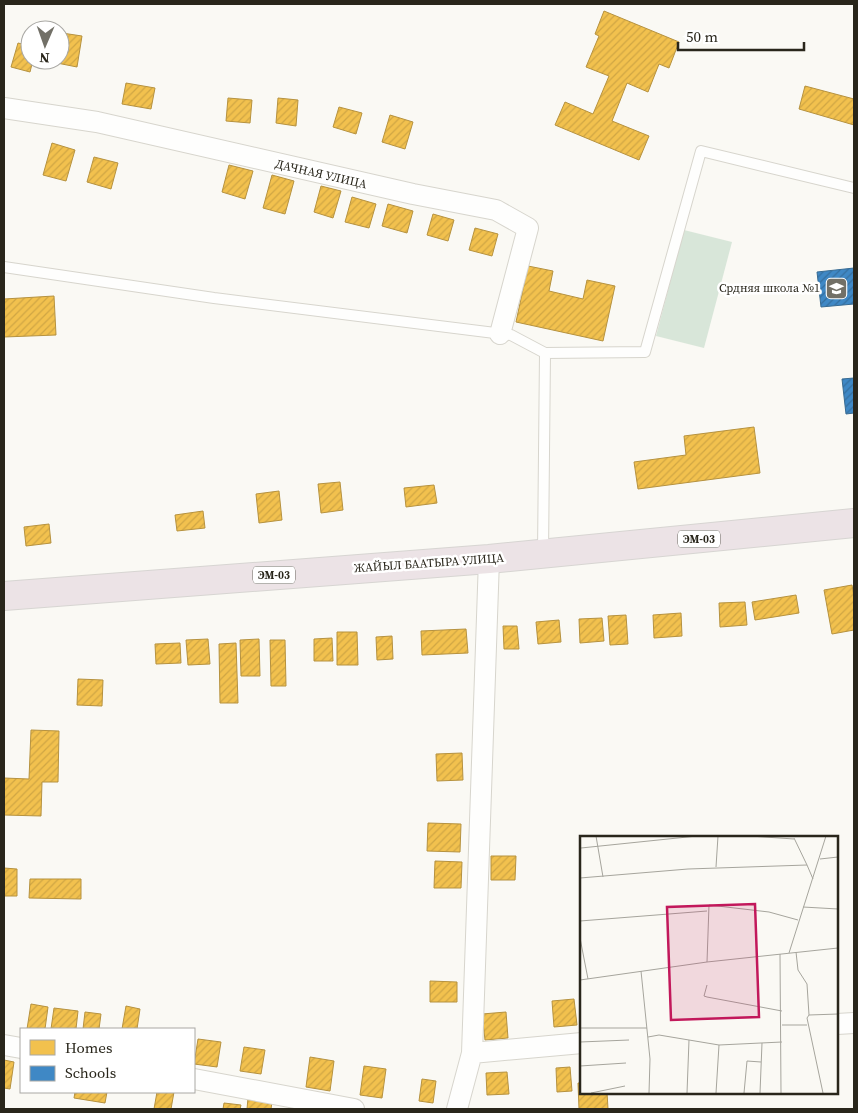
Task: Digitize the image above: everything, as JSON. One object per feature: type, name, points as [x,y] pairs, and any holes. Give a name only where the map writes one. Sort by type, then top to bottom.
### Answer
[{"type":"highway","name":"ЖАЙЫЛ БААТЫРА УЛИЦА","points":[[4,596],[489,559],[854,523]]},
{"type":"street","name":"ДАЧНАЯ УЛИЦА","points":[[4,108],[97,122],[413,194],[496,210],[528,228],[500,334]]},
{"type":"street","points":[[458,1109],[472,1053],[489,559]]},
{"type":"street","points":[[838,1024],[854,1023]]},
{"type":"street","points":[[472,1053],[580,1043]]},
{"type":"street","points":[[4,1045],[20,1048]]},
{"type":"street","points":[[195,1079],[354,1109]]},
{"type":"lane","points":[[4,267],[214,298],[512,335],[545,353],[645,352],[701,151],[854,188]]},
{"type":"lane","points":[[543,554],[545,353]]},
{"type":"green space","points":[[684,230],[732,242],[704,348],[656,336]]},
{"type":"building: Homes","points":[[604,11],[679,42],[669,68],[659,64],[648,92],[627,83],[612,121],[649,136],[639,160],[555,125],[565,102],[593,114],[609,76],[586,67],[599,36],[595,34]]},
{"type":"building: Homes","points":[[70,34],[82,36],[77,67],[70,66]]},
{"type":"building: Homes","points":[[18,43],[20,44],[20,69],[11,67]]},
{"type":"building: Homes","points":[[126,83],[155,88],[151,109],[122,104]]},
{"type":"building: Homes","points":[[805,86],[854,99],[854,125],[799,109]]},
{"type":"building: Homes","points":[[228,98],[252,100],[250,123],[226,121]]},
{"type":"building: Homes","points":[[278,98],[298,100],[296,126],[276,123]]},
{"type":"building: Homes","points":[[339,107],[362,113],[356,134],[333,127]]},
{"type":"building: Homes","points":[[390,115],[413,122],[405,149],[382,142]]},
{"type":"building: Homes","points":[[52,143],[75,150],[66,181],[43,175]]},
{"type":"building: Homes","points":[[94,157],[118,163],[111,189],[87,182]]},
{"type":"building: Homes","points":[[229,165],[253,171],[245,199],[222,192]]},
{"type":"building: Homes","points":[[272,175],[294,181],[285,214],[263,208]]},
{"type":"building: Homes","points":[[321,186],[341,191],[333,218],[314,212]]},
{"type":"building: Homes","points":[[352,197],[376,204],[369,228],[345,222]]},
{"type":"building: Homes","points":[[388,204],[413,211],[407,233],[382,226]]},
{"type":"building: Homes","points":[[433,214],[454,220],[448,241],[427,235]]},
{"type":"building: Homes","points":[[475,228],[498,234],[492,256],[469,250]]},
{"type":"building: Homes","points":[[528,266],[553,271],[549,291],[583,299],[587,280],[615,286],[603,341],[516,322]]},
{"type":"building: Homes","points":[[54,296],[56,335],[4,337],[4,299]]},
{"type":"building: Homes","points":[[754,427],[760,473],[638,489],[634,462],[686,455],[684,436]]},
{"type":"building: Homes","points":[[340,482],[343,510],[321,513],[318,484]]},
{"type":"building: Homes","points":[[434,485],[437,503],[406,507],[404,488]]},
{"type":"building: Homes","points":[[279,491],[282,520],[259,523],[256,494]]},
{"type":"building: Homes","points":[[203,511],[205,528],[177,531],[175,515]]},
{"type":"building: Homes","points":[[49,524],[51,543],[26,546],[24,527]]},
{"type":"building: Homes","points":[[852,585],[854,630],[832,634],[824,590]]},
{"type":"building: Homes","points":[[796,595],[799,613],[755,620],[752,602]]},
{"type":"building: Homes","points":[[745,602],[747,625],[720,627],[719,603]]},
{"type":"building: Homes","points":[[681,613],[682,636],[654,638],[653,615]]},
{"type":"building: Homes","points":[[626,615],[628,644],[610,645],[608,616]]},
{"type":"building: Homes","points":[[602,618],[604,641],[580,643],[579,619]]},
{"type":"building: Homes","points":[[559,620],[561,642],[538,644],[536,622]]},
{"type":"building: Homes","points":[[503,626],[517,626],[519,649],[504,649]]},
{"type":"building: Homes","points":[[466,629],[468,653],[422,655],[421,631]]},
{"type":"building: Homes","points":[[337,632],[357,632],[358,665],[337,665]]},
{"type":"building: Homes","points":[[392,636],[393,659],[377,660],[376,637]]},
{"type":"building: Homes","points":[[332,638],[333,661],[314,661],[314,639]]},
{"type":"building: Homes","points":[[208,639],[210,664],[188,665],[186,640]]},
{"type":"building: Homes","points":[[259,639],[260,676],[241,676],[240,640]]},
{"type":"building: Homes","points":[[270,640],[285,640],[286,686],[271,686]]},
{"type":"building: Homes","points":[[180,643],[181,663],[156,664],[155,644]]},
{"type":"building: Homes","points":[[236,643],[238,703],[220,703],[219,644]]},
{"type":"building: Homes","points":[[78,679],[103,680],[102,706],[77,705]]},
{"type":"building: Homes","points":[[31,730],[59,731],[58,782],[42,782],[41,816],[4,815],[4,778],[29,779]]},
{"type":"building: Homes","points":[[462,753],[463,780],[437,781],[436,754]]},
{"type":"building: Homes","points":[[428,823],[461,824],[460,852],[427,851]]},
{"type":"building: Homes","points":[[491,856],[516,856],[515,880],[491,880]]},
{"type":"building: Homes","points":[[435,861],[462,862],[461,888],[434,888]]},
{"type":"building: Homes","points":[[4,868],[17,869],[17,896],[4,896]]},
{"type":"building: Homes","points":[[30,879],[81,879],[81,899],[29,898]]},
{"type":"building: Homes","points":[[430,981],[457,982],[457,1002],[430,1002]]},
{"type":"building: Homes","points":[[574,999],[577,1025],[554,1027],[552,1001]]},
{"type":"building: Homes","points":[[31,1004],[48,1007],[45,1028],[27,1028]]},
{"type":"building: Homes","points":[[126,1006],[140,1009],[137,1028],[122,1028]]},
{"type":"building: Homes","points":[[54,1008],[78,1011],[76,1028],[51,1028]]},
{"type":"building: Homes","points":[[85,1012],[101,1014],[99,1028],[83,1028]]},
{"type":"building: Homes","points":[[506,1012],[508,1038],[485,1040],[482,1014]]},
{"type":"building: Homes","points":[[198,1039],[221,1042],[217,1067],[195,1064]]},
{"type":"building: Homes","points":[[244,1047],[265,1050],[261,1074],[240,1071]]},
{"type":"building: Homes","points":[[310,1057],[334,1061],[330,1091],[306,1087]]},
{"type":"building: Homes","points":[[4,1060],[14,1062],[10,1089],[4,1088]]},
{"type":"building: Homes","points":[[364,1066],[386,1069],[382,1098],[360,1095]]},
{"type":"building: Homes","points":[[570,1067],[572,1091],[557,1092],[556,1068]]},
{"type":"building: Homes","points":[[507,1072],[509,1094],[487,1095],[486,1073]]},
{"type":"building: Homes","points":[[422,1079],[436,1081],[433,1103],[419,1101]]},
{"type":"building: Homes","points":[[578,1083],[580,1083],[580,1093],[607,1093],[608,1109],[579,1109]]},
{"type":"building: Homes","points":[[75,1093],[107,1093],[105,1103],[74,1098]]},
{"type":"building: Homes","points":[[157,1093],[174,1093],[171,1109],[154,1109]]},
{"type":"building: Homes","points":[[248,1098],[272,1102],[271,1109],[247,1109]]},
{"type":"building: Homes","points":[[224,1103],[241,1105],[240,1109],[223,1109]]},
{"type":"building: Schools","name":"Срдняя школа №1","points":[[854,268],[854,304],[821,307],[817,272]]},
{"type":"building: Schools","points":[[854,378],[854,413],[846,414],[842,379]]},
{"type":"place","name":"Срдняя школа №1","points":[[836,288]]}]
